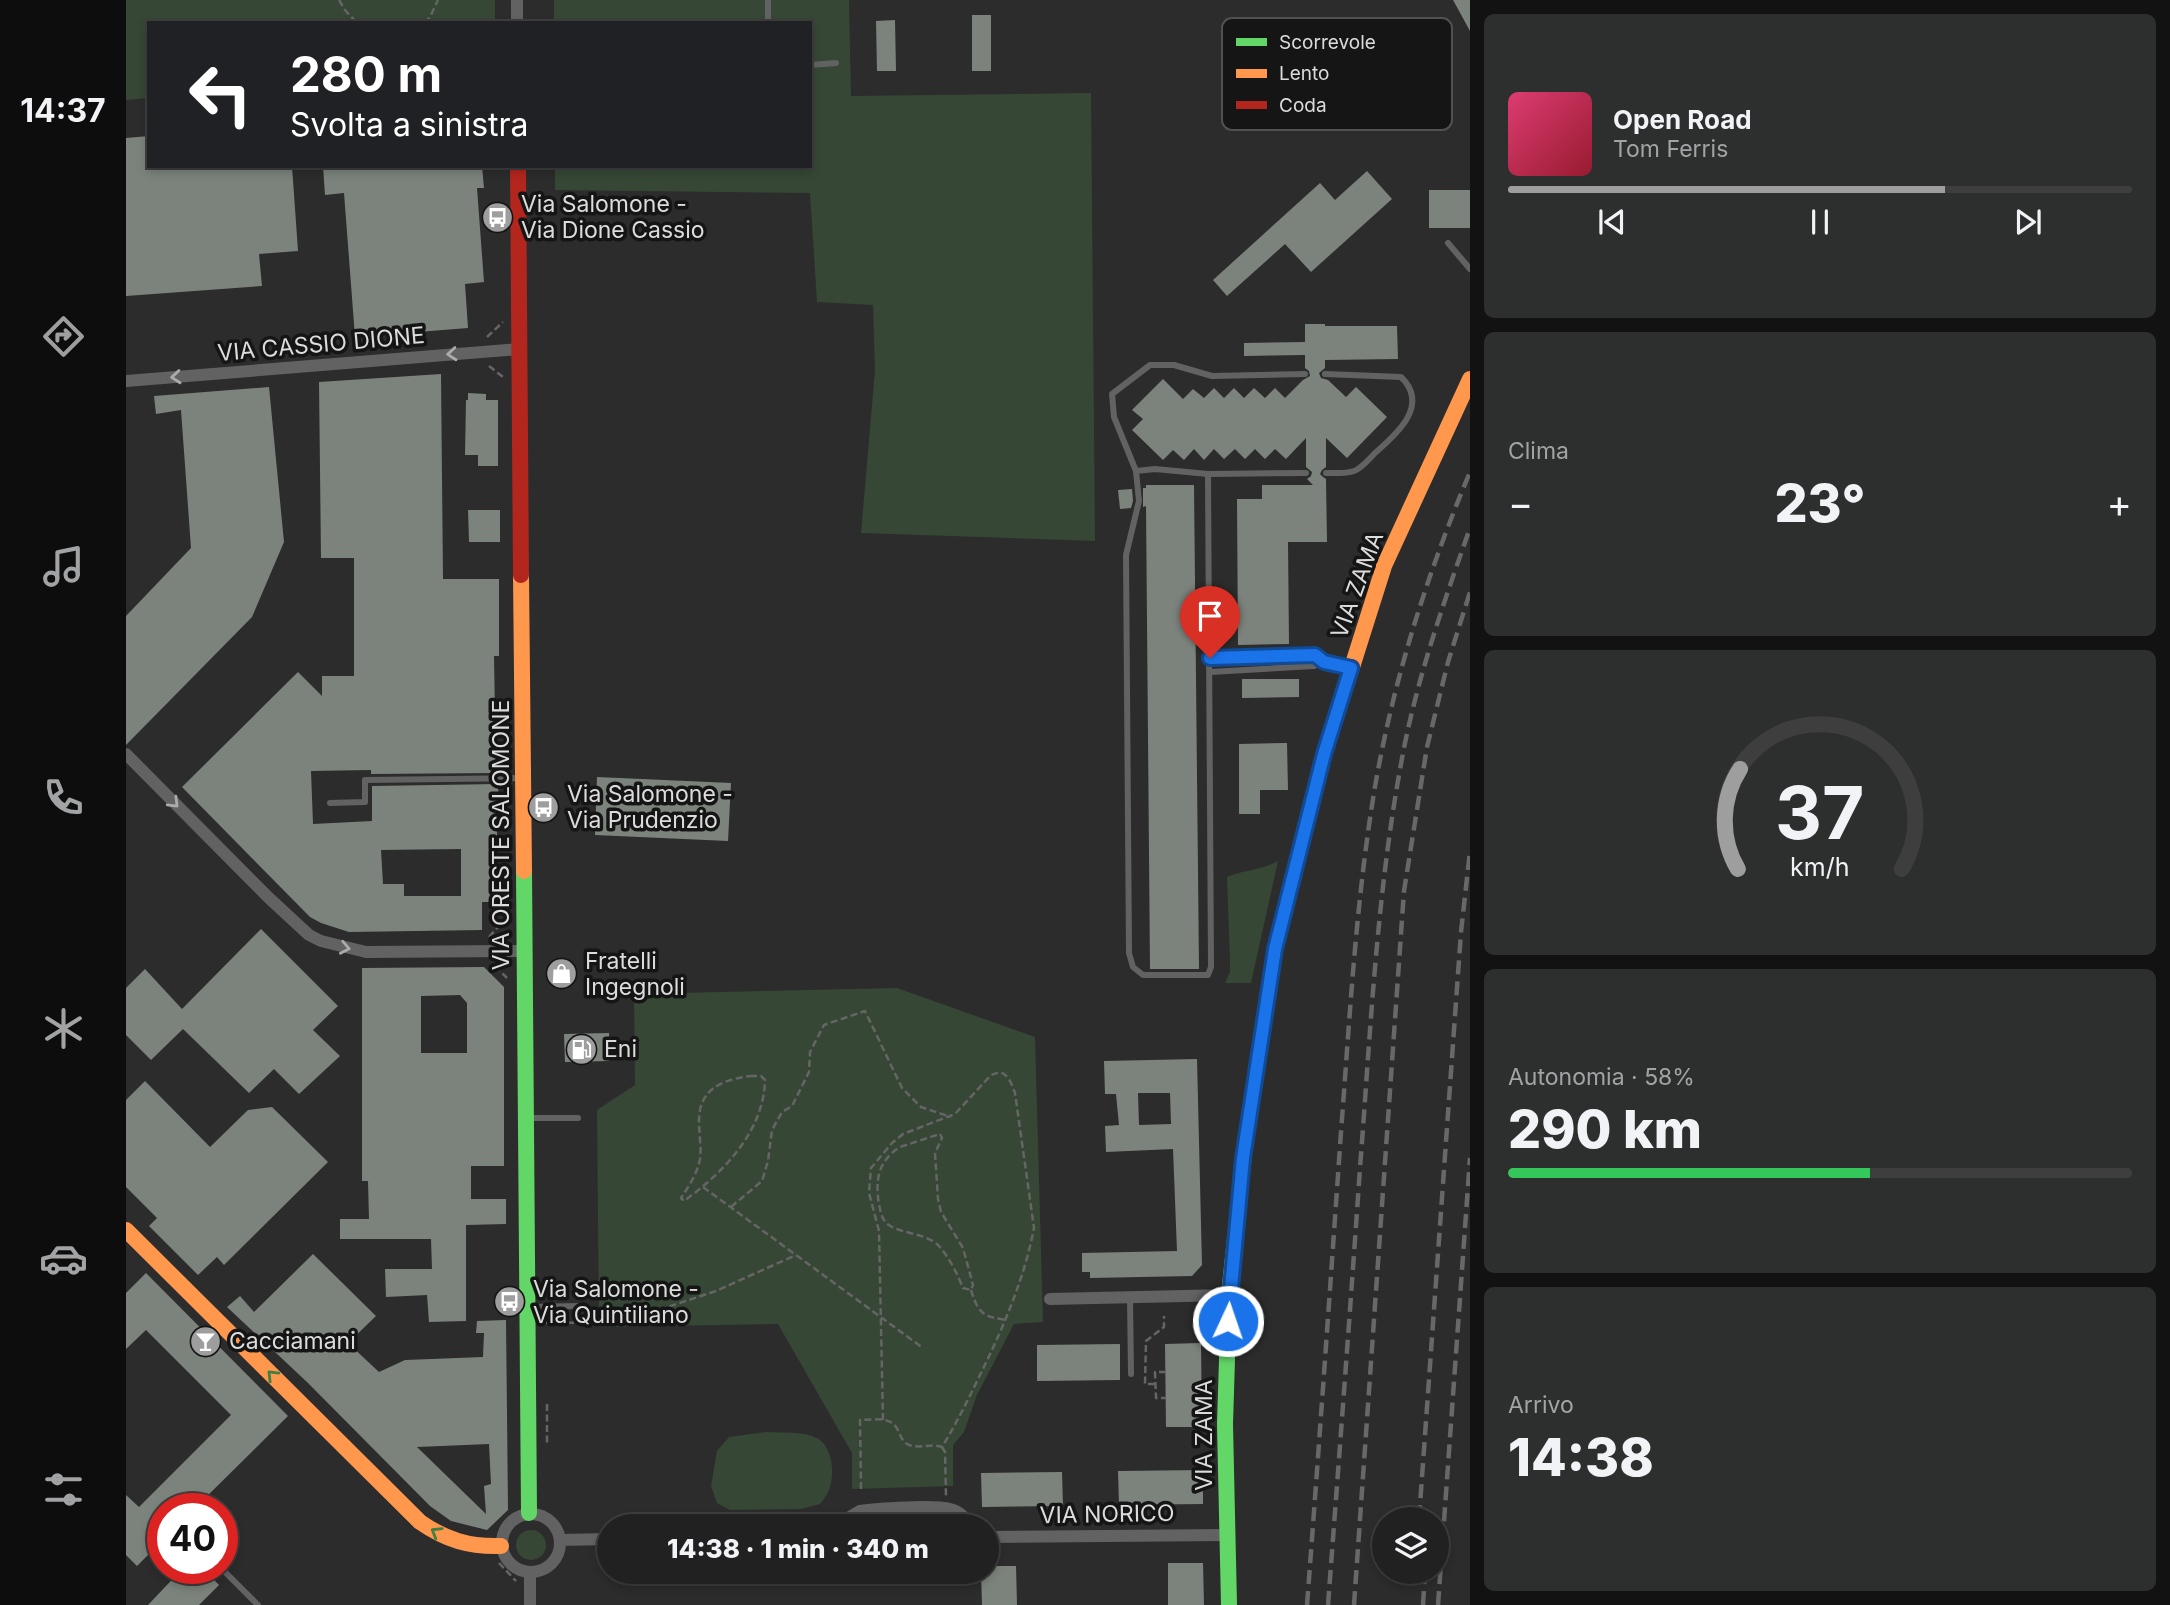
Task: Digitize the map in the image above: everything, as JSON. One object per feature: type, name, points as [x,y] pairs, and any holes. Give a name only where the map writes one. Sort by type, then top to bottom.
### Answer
[{"type":"street","points":[[517,0],[517,21]]},
{"type":"street","name":"VIA ORESTE SALOMONE","points":[[518,168],[529,1508]]},
{"type":"street","name":"VIA CASSIO DIONE","points":[[126,381],[520,349]]},
{"type":"street","name":"VIA ZAMA","points":[[1229,1605],[1225,1424],[1229,1295],[1243,1158],[1275,949],[1324,754],[1384,566],[1470,379]]},
{"type":"street","points":[[126,754],[269,898],[309,935],[321,941],[366,952],[524,951]]},
{"type":"street","points":[[126,1230],[420,1522],[456,1543],[501,1546]]},
{"type":"street","points":[[1050,1298],[1229,1295]]},
{"type":"street","points":[[529,1508],[553,1524],[560,1540],[555,1559],[540,1571],[530,1572],[513,1566],[501,1546],[506,1527],[529,1508]]},
{"type":"street","points":[[855,1514],[860,1511],[942,1508],[959,1514]]},
{"type":"street","name":"VIA NORICO","points":[[999,1536],[1227,1535]]},
{"type":"street","points":[[560,1540],[597,1539]]},
{"type":"street","points":[[530,1572],[530,1605]]},
{"type":"lane","points":[[768,0],[768,21]]},
{"type":"lane","points":[[812,65],[836,63]]},
{"type":"lane","points":[[1448,243],[1470,269]]},
{"type":"lane","points":[[1208,474],[1211,967],[1208,975],[1143,975],[1133,967],[1129,953],[1126,555],[1139,501],[1136,471],[1114,417],[1112,394],[1150,365],[1174,365],[1212,376],[1305,374]]},
{"type":"lane","points":[[1325,374],[1401,377],[1409,385],[1414,397],[1408,418],[1399,432],[1357,470],[1326,473]]},
{"type":"lane","points":[[1136,471],[1155,469],[1208,474],[1306,473]]},
{"type":"lane","points":[[1210,658],[1315,655],[1324,662],[1351,668]]},
{"type":"lane","points":[[1210,672],[1314,666],[1324,662]]},
{"type":"lane","points":[[330,803],[365,802],[365,780],[523,778]]},
{"type":"lane","points":[[526,1118],[578,1118]]},
{"type":"lane","points":[[1130,1296],[1131,1374]]},
{"type":"lane","points":[[527,1307],[579,1307]]},
{"type":"lane","points":[[238,1584],[258,1605]]},
{"type":"path","points":[[340,0],[354,21]]},
{"type":"path","points":[[427,21],[438,0]]},
{"type":"path","points":[[732,1207],[762,1181],[772,1130],[782,1112],[792,1107],[809,1072],[810,1052],[824,1025],[865,1011],[902,1088],[921,1107],[951,1117]]},
{"type":"path","points":[[883,1420],[877,1221],[869,1193],[871,1168],[903,1134],[951,1117],[995,1072],[1005,1074],[1015,1093],[1034,1228],[1030,1250],[1007,1320],[942,1447]]},
{"type":"path","points":[[761,1076],[765,1080],[765,1094],[755,1122],[722,1169],[703,1187],[684,1201],[681,1198],[695,1175],[699,1161],[700,1111],[705,1099],[710,1091],[728,1079],[761,1076]]},
{"type":"path","points":[[971,1290],[963,1288],[955,1270],[934,1242],[892,1227],[883,1219],[876,1187],[879,1172],[900,1147],[940,1134],[942,1138],[935,1153],[941,1212],[963,1248],[975,1303],[985,1315],[1007,1320]]},
{"type":"path","points":[[703,1187],[923,1348]]},
{"type":"path","points":[[877,1221],[883,1219]]},
{"type":"path","points":[[546,1324],[622,1322],[716,1291],[796,1255]]},
{"type":"path","points":[[1155,1384],[1146,1384],[1145,1345],[1148,1337],[1164,1327],[1164,1316]]},
{"type":"path","points":[[1166,1372],[1155,1372],[1156,1398],[1166,1398]]},
{"type":"path","points":[[547,1404],[547,1444]]},
{"type":"path","points":[[861,1489],[860,1420],[883,1420],[896,1426],[904,1442],[911,1446],[934,1444],[942,1447],[945,1452],[946,1486]]},
{"type":"green space","points":[[126,0],[495,0],[495,21],[147,21],[147,98],[126,100]]},
{"type":"green space","points":[[554,0],[849,0],[851,96],[1091,93],[1095,541],[861,533],[875,370],[873,305],[817,302],[810,193],[555,190],[555,168],[812,168],[812,21],[554,21]]},
{"type":"green space","points":[[1278,861],[1251,983],[1225,983],[1230,972],[1227,877]]},
{"type":"green space","points":[[897,988],[1035,1037],[1043,1322],[1014,1324],[977,1395],[964,1432],[953,1445],[953,1486],[852,1489],[852,1453],[778,1324],[599,1327],[597,1110],[635,1085],[634,994]]},
{"type":"green space","points":[[766,1432],[805,1434],[822,1442],[829,1454],[832,1476],[829,1490],[820,1504],[801,1509],[730,1510],[717,1503],[711,1486],[717,1451],[729,1437]]},
{"type":"green space","points":[[531,1530],[542,1534],[546,1545],[542,1556],[531,1560],[520,1556],[516,1545],[520,1534]]},
{"type":"building","points":[[1453,0],[1470,0],[1470,31]]},
{"type":"building","points":[[972,15],[991,15],[991,71],[972,71]]},
{"type":"building","points":[[895,20],[896,71],[877,71],[876,21]]},
{"type":"building","points":[[147,136],[147,168],[292,168],[298,251],[259,254],[262,286],[126,296],[126,138]]},
{"type":"building","points":[[323,168],[482,168],[484,188],[477,188],[484,282],[465,284],[468,328],[355,337],[344,193],[325,195]]},
{"type":"building","points":[[1367,171],[1392,199],[1311,272],[1285,244],[1227,296],[1213,280],[1320,183],[1335,200]]},
{"type":"building","points":[[1429,190],[1470,190],[1470,228],[1429,228]]},
{"type":"building","points":[[1305,324],[1397,326],[1398,359],[1325,360],[1325,368],[1319,373],[1321,378],[1328,380],[1346,397],[1356,387],[1387,417],[1347,458],[1326,438],[1326,467],[1320,474],[1326,479],[1327,542],[1288,542],[1289,644],[1238,645],[1237,499],[1262,499],[1262,485],[1313,485],[1307,479],[1312,472],[1306,467],[1306,438],[1286,459],[1275,449],[1265,459],[1255,449],[1245,459],[1235,449],[1224,459],[1214,449],[1204,460],[1194,449],[1184,460],[1173,450],[1163,460],[1132,430],[1143,419],[1132,410],[1163,379],[1183,399],[1193,389],[1204,398],[1214,388],[1224,398],[1234,388],[1244,398],[1254,388],[1265,398],[1275,388],[1285,398],[1310,376],[1305,368],[1305,355],[1244,356],[1244,343],[1305,342]]},
{"type":"building","points":[[441,374],[443,579],[499,579],[499,656],[494,656],[496,773],[371,774],[371,770],[311,771],[313,824],[372,821],[372,786],[498,784],[497,902],[482,902],[482,930],[349,932],[321,923],[310,917],[182,787],[298,672],[322,696],[322,676],[354,676],[354,558],[321,558],[319,382]],"holes":[[[461,849],[461,896],[404,896],[404,884],[383,884],[381,850]]]},
{"type":"building","points":[[269,387],[284,542],[252,617],[126,745],[126,616],[191,548],[181,410],[156,414],[154,396]]},
{"type":"building","points":[[468,393],[486,394],[486,400],[498,400],[498,466],[478,466],[478,455],[465,455]]},
{"type":"building","points":[[1146,485],[1194,485],[1199,969],[1150,969],[1146,506],[1143,507],[1143,488],[1146,488]]},
{"type":"building","points":[[1132,489],[1131,508],[1120,509],[1118,490]]},
{"type":"building","points":[[468,510],[500,510],[500,542],[469,542]]},
{"type":"building","points":[[1242,679],[1299,679],[1299,697],[1242,698]]},
{"type":"building","points":[[1287,743],[1288,790],[1260,790],[1260,814],[1239,814],[1239,744]]},
{"type":"building","points":[[597,777],[731,783],[728,841],[595,835]]},
{"type":"building","points":[[261,929],[338,1006],[313,1030],[340,1056],[299,1094],[274,1069],[249,1093],[183,1029],[151,1060],[126,1035],[126,988],[145,969],[182,1009]]},
{"type":"building","points":[[484,967],[504,987],[504,1166],[471,1166],[471,1199],[506,1199],[506,1224],[466,1225],[466,1321],[429,1322],[427,1295],[386,1297],[385,1269],[432,1269],[431,1239],[340,1239],[340,1219],[369,1219],[368,1181],[362,1181],[362,968]],"holes":[[[460,995],[467,1003],[467,1053],[421,1053],[421,996]]]},
{"type":"building","points":[[609,1033],[609,1061],[565,1062],[564,1034]]},
{"type":"building","points":[[1197,1059],[1202,1265],[1192,1276],[1090,1278],[1090,1272],[1082,1272],[1082,1253],[1177,1251],[1173,1149],[1106,1152],[1105,1126],[1119,1125],[1116,1094],[1105,1094],[1104,1061]],"holes":[[[1138,1093],[1170,1093],[1171,1124],[1139,1125]]]},
{"type":"building","points":[[145,1081],[210,1147],[248,1110],[272,1107],[328,1162],[224,1265],[217,1257],[198,1275],[149,1226],[157,1218],[126,1187],[126,1100]]},
{"type":"building","points":[[313,1254],[376,1316],[348,1343],[379,1372],[405,1360],[483,1357],[484,1333],[476,1333],[477,1321],[506,1320],[508,1510],[487,1530],[451,1521],[430,1506],[308,1383],[227,1307],[240,1296],[254,1312]],"holes":[[[489,1444],[491,1484],[484,1486],[486,1514],[417,1447]]]},
{"type":"building","points":[[146,1273],[288,1416],[210,1493],[153,1493],[231,1415],[146,1330],[126,1349],[126,1293]]},
{"type":"building","points":[[1201,1343],[1202,1427],[1166,1427],[1165,1344]]},
{"type":"building","points":[[1120,1344],[1120,1380],[1037,1381],[1037,1345]]},
{"type":"building","points":[[1203,1470],[1203,1504],[1119,1505],[1118,1471]]},
{"type":"building","points":[[1062,1472],[1063,1506],[982,1507],[981,1473]]},
{"type":"building","points":[[126,1495],[139,1507],[147,1499],[147,1556],[137,1566],[126,1555]]},
{"type":"building","points":[[1168,1563],[1203,1563],[1204,1605],[1168,1605]]},
{"type":"building","points":[[999,1566],[1016,1566],[1017,1605],[982,1605],[981,1584],[999,1584]]},
{"type":"building","points":[[168,1584],[219,1585],[199,1605],[148,1605]]},
{"type":"railway","points":[[1307,1605],[1351,1000],[1369,825],[1384,741],[1414,624],[1470,472]]},
{"type":"railway","points":[[1328,1605],[1372,1008],[1388,848],[1395,796],[1418,689],[1470,528]]},
{"type":"railway","points":[[1354,1605],[1404,891],[1427,747],[1448,662],[1470,592]]},
{"type":"railway","points":[[1420,1507],[1461,932],[1470,851]]},
{"type":"railway","points":[[1438,1605],[1470,1158]]},
{"type":"railway","points":[[1423,1605],[1424,1584]]},
{"type":"traffic: fast","points":[[524,871],[529,1513]]},
{"type":"traffic: fast","points":[[1229,1605],[1225,1424],[1229,1295],[1244,1154],[1280,929]]},
{"type":"traffic: slow","points":[[1352,667],[1384,566],[1470,379]]},
{"type":"traffic: slow","points":[[521,575],[524,871]]},
{"type":"traffic: slow","points":[[126,1230],[420,1522],[458,1541],[501,1546]]},
{"type":"traffic: jam","points":[[518,168],[521,575]]},
{"type":"traffic: jam","points":[[1280,929],[1324,754],[1352,667]]},
{"type":"place","name":"Via Salomone - Via Dione Cassio","points":[[498,217]]},
{"type":"place","name":"Via Salomone - Via Prudenzio","points":[[544,807]]},
{"type":"place","name":"Fratelli Ingegnoli","points":[[562,974]]},
{"type":"place","name":"Eni","points":[[581,1049]]},
{"type":"place","name":"Via Salomone - Via Quintiliano","points":[[510,1302]]},
{"type":"place","name":"Cacciamani","points":[[206,1341]]},
{"type":"route","points":[[1210,658],[1315,655],[1324,662],[1351,668],[1324,754],[1275,949],[1243,1158],[1228,1321]]}]
